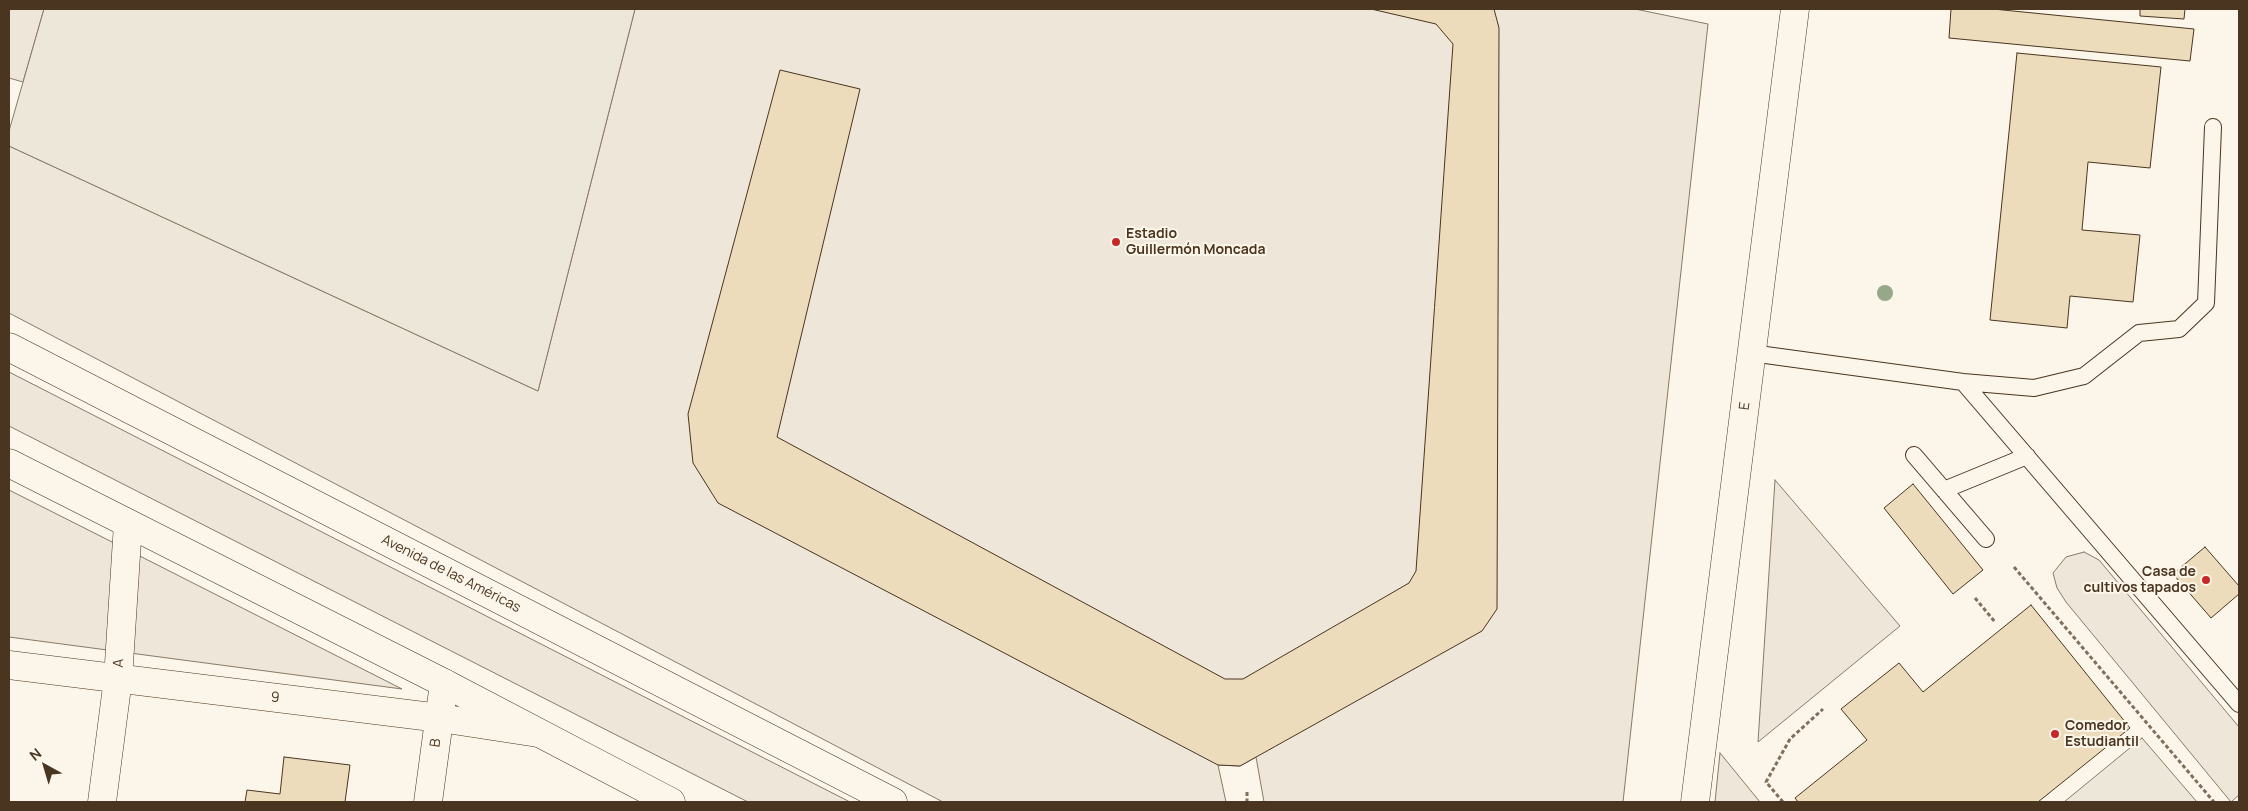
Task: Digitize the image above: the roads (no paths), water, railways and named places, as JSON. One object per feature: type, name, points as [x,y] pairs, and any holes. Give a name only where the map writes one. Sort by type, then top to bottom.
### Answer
[{"type":"street","name":"E","points":[[1695,802],[1795,9]]},
{"type":"street","name":"Avenida de las Américas","points":[[9,346],[894,802]]},
{"type":"street","points":[[9,463],[444,683],[671,802]]},
{"type":"street","name":"A","points":[[102,802],[118,679],[128,524]]},
{"type":"street","name":"9","points":[[9,666],[440,718],[540,733]]},
{"type":"street","name":"B","points":[[428,802],[444,683]]},
{"type":"lane","points":[[1752,353],[1963,382],[2034,388],[2084,376],[2139,333],[2179,329],[2206,303],[2213,127]]},
{"type":"lane","points":[[1963,382],[2239,704]]},
{"type":"lane","points":[[1914,455],[1986,539]]},
{"type":"lane","points":[[1944,490],[2026,456]]},
{"type":"place","name":"Estadio Guillermón Moncada","points":[[1116,242]]},
{"type":"place","name":"Casa de cultivos tapados","points":[[2206,580]]},
{"type":"place","name":"Comedor Estudiantil","points":[[2055,734]]}]
